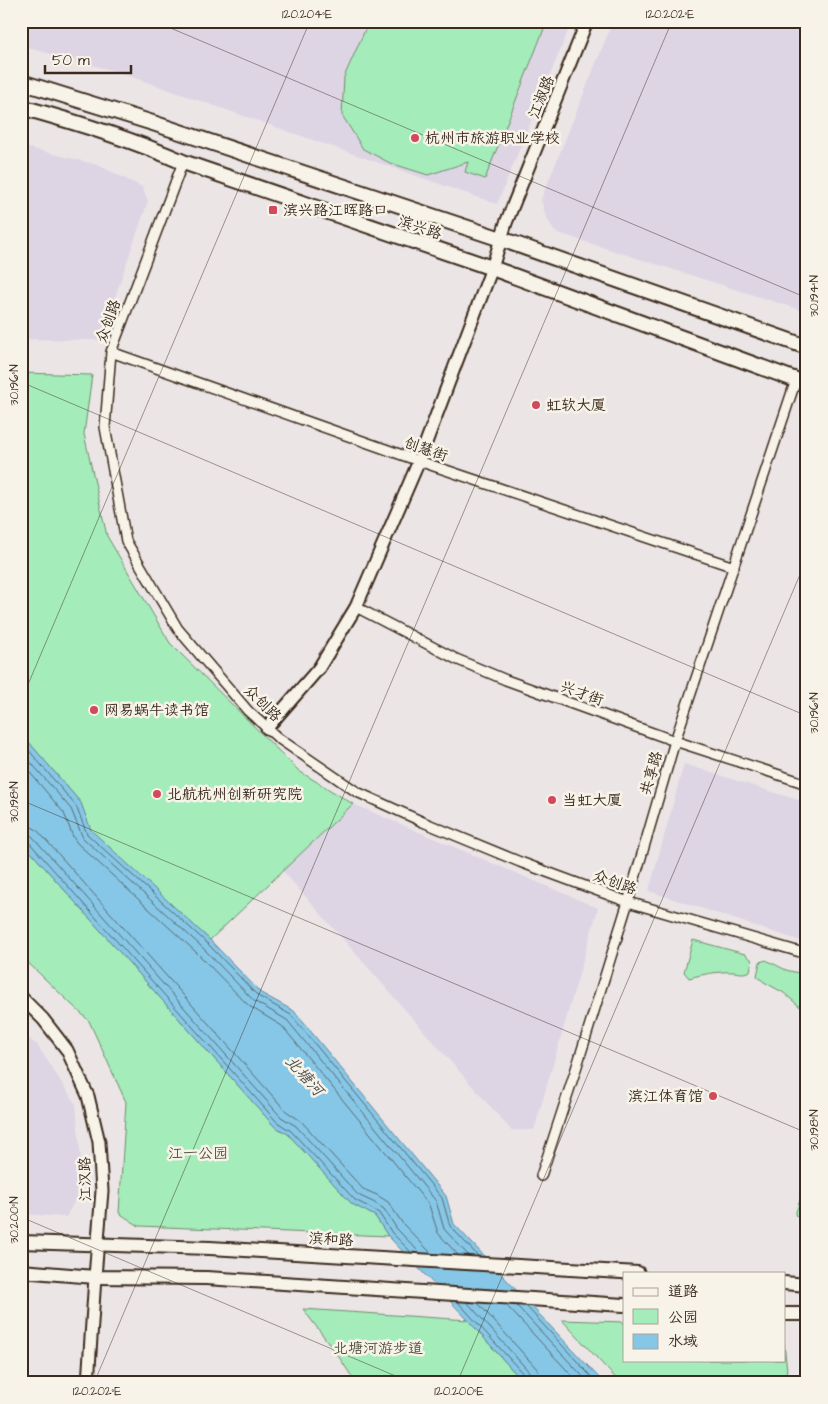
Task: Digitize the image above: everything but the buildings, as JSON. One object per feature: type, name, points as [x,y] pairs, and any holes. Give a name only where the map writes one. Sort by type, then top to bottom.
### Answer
[{"type":"main road","name":"滨兴路","points":[[21,82],[156,124],[501,239],[807,347]]},
{"type":"main road","name":"滨兴路","points":[[21,107],[152,148],[183,162],[492,268],[801,382]]},
{"type":"main road","name":"滨和路","points":[[21,1242],[210,1248],[623,1272]]},
{"type":"main road","points":[[21,1271],[95,1276],[206,1278],[623,1305]]},
{"type":"main road","points":[[786,1282],[807,1285]]},
{"type":"main road","points":[[786,1314],[807,1314]]},
{"type":"street","name":"江淑路","points":[[268,728],[319,668],[356,607],[418,461],[492,268],[506,223],[587,21]]},
{"type":"street","name":"众创路","points":[[183,162],[111,352],[105,427],[126,541],[178,629],[248,711],[278,738],[357,792],[493,851],[628,902],[807,954]]},
{"type":"street","name":"创慧街","points":[[111,352],[418,461],[734,567]]},
{"type":"street","name":"共享路","points":[[541,1176],[628,902],[675,741],[734,567],[801,382]]},
{"type":"street","name":"兴才街","points":[[356,607],[456,659],[490,673],[675,741],[807,784]]},
{"type":"street","name":"江汉路","points":[[21,997],[43,1018],[67,1050],[88,1096],[99,1142],[102,1191],[88,1383]]},
{"type":"shaded area","name":"杭州市旅游职业学校","points":[[21,21],[572,21],[497,204],[115,71],[21,46]]},
{"type":"shaded area","points":[[613,21],[807,21],[807,312],[555,232],[546,217],[541,200]]},
{"type":"shaded area","points":[[21,146],[98,165],[142,187],[148,201],[100,340],[21,339]]},
{"type":"shaded area","points":[[21,551],[290,863],[353,804],[598,908],[534,1130],[511,1130],[283,871]]},
{"type":"shaded area","points":[[684,764],[807,803],[807,943],[649,891]]},
{"type":"shaded area","points":[[21,1033],[37,1045],[76,1105],[83,1185],[66,1217],[21,1214]]},
{"type":"green space","points":[[369,21],[547,21],[485,179],[465,172],[468,162],[428,175],[390,163],[363,149],[342,115],[344,77]]},
{"type":"green space","points":[[21,373],[92,375],[84,434],[107,536],[170,643],[299,771],[353,804],[210,940],[90,830],[81,803],[21,733]]},
{"type":"green space","name":"江一公园","points":[[21,841],[274,1126],[288,1134],[352,1204],[375,1216],[388,1236],[139,1226],[119,1213],[126,1102],[89,1021],[21,956]]},
{"type":"green space","points":[[693,940],[745,954],[752,960],[750,971],[746,973],[717,972],[689,978],[684,972]]},
{"type":"green space","points":[[766,960],[786,970],[807,975],[807,1013],[784,993],[757,976],[760,962]]},
{"type":"green space","points":[[807,1179],[807,1219],[795,1215]]},
{"type":"green space","name":"北塘河游步道","points":[[303,1309],[468,1320],[524,1383],[356,1383]]},
{"type":"green space","points":[[562,1320],[623,1322],[623,1362],[786,1361],[787,1370],[782,1383],[620,1383]]},
{"type":"water","name":"北塘河","points":[[21,733],[81,803],[91,830],[210,940],[261,993],[294,1011],[446,1196],[454,1224],[604,1383],[524,1383],[468,1320],[388,1236],[375,1216],[352,1204],[288,1134],[274,1126],[21,841]]},
{"type":"place","name":"杭州市旅游职业学校","points":[[415,138]]},
{"type":"place","name":"滨兴路江晖路口","points":[[273,210]]},
{"type":"place","name":"虹软大厦","points":[[536,405]]},
{"type":"place","name":"网易蜗牛读书馆","points":[[94,710]]},
{"type":"place","name":"北航杭州创新研究院","points":[[157,794]]},
{"type":"place","name":"当虹大厦","points":[[552,800]]},
{"type":"place","name":"滨江体育馆","points":[[713,1096]]}]
